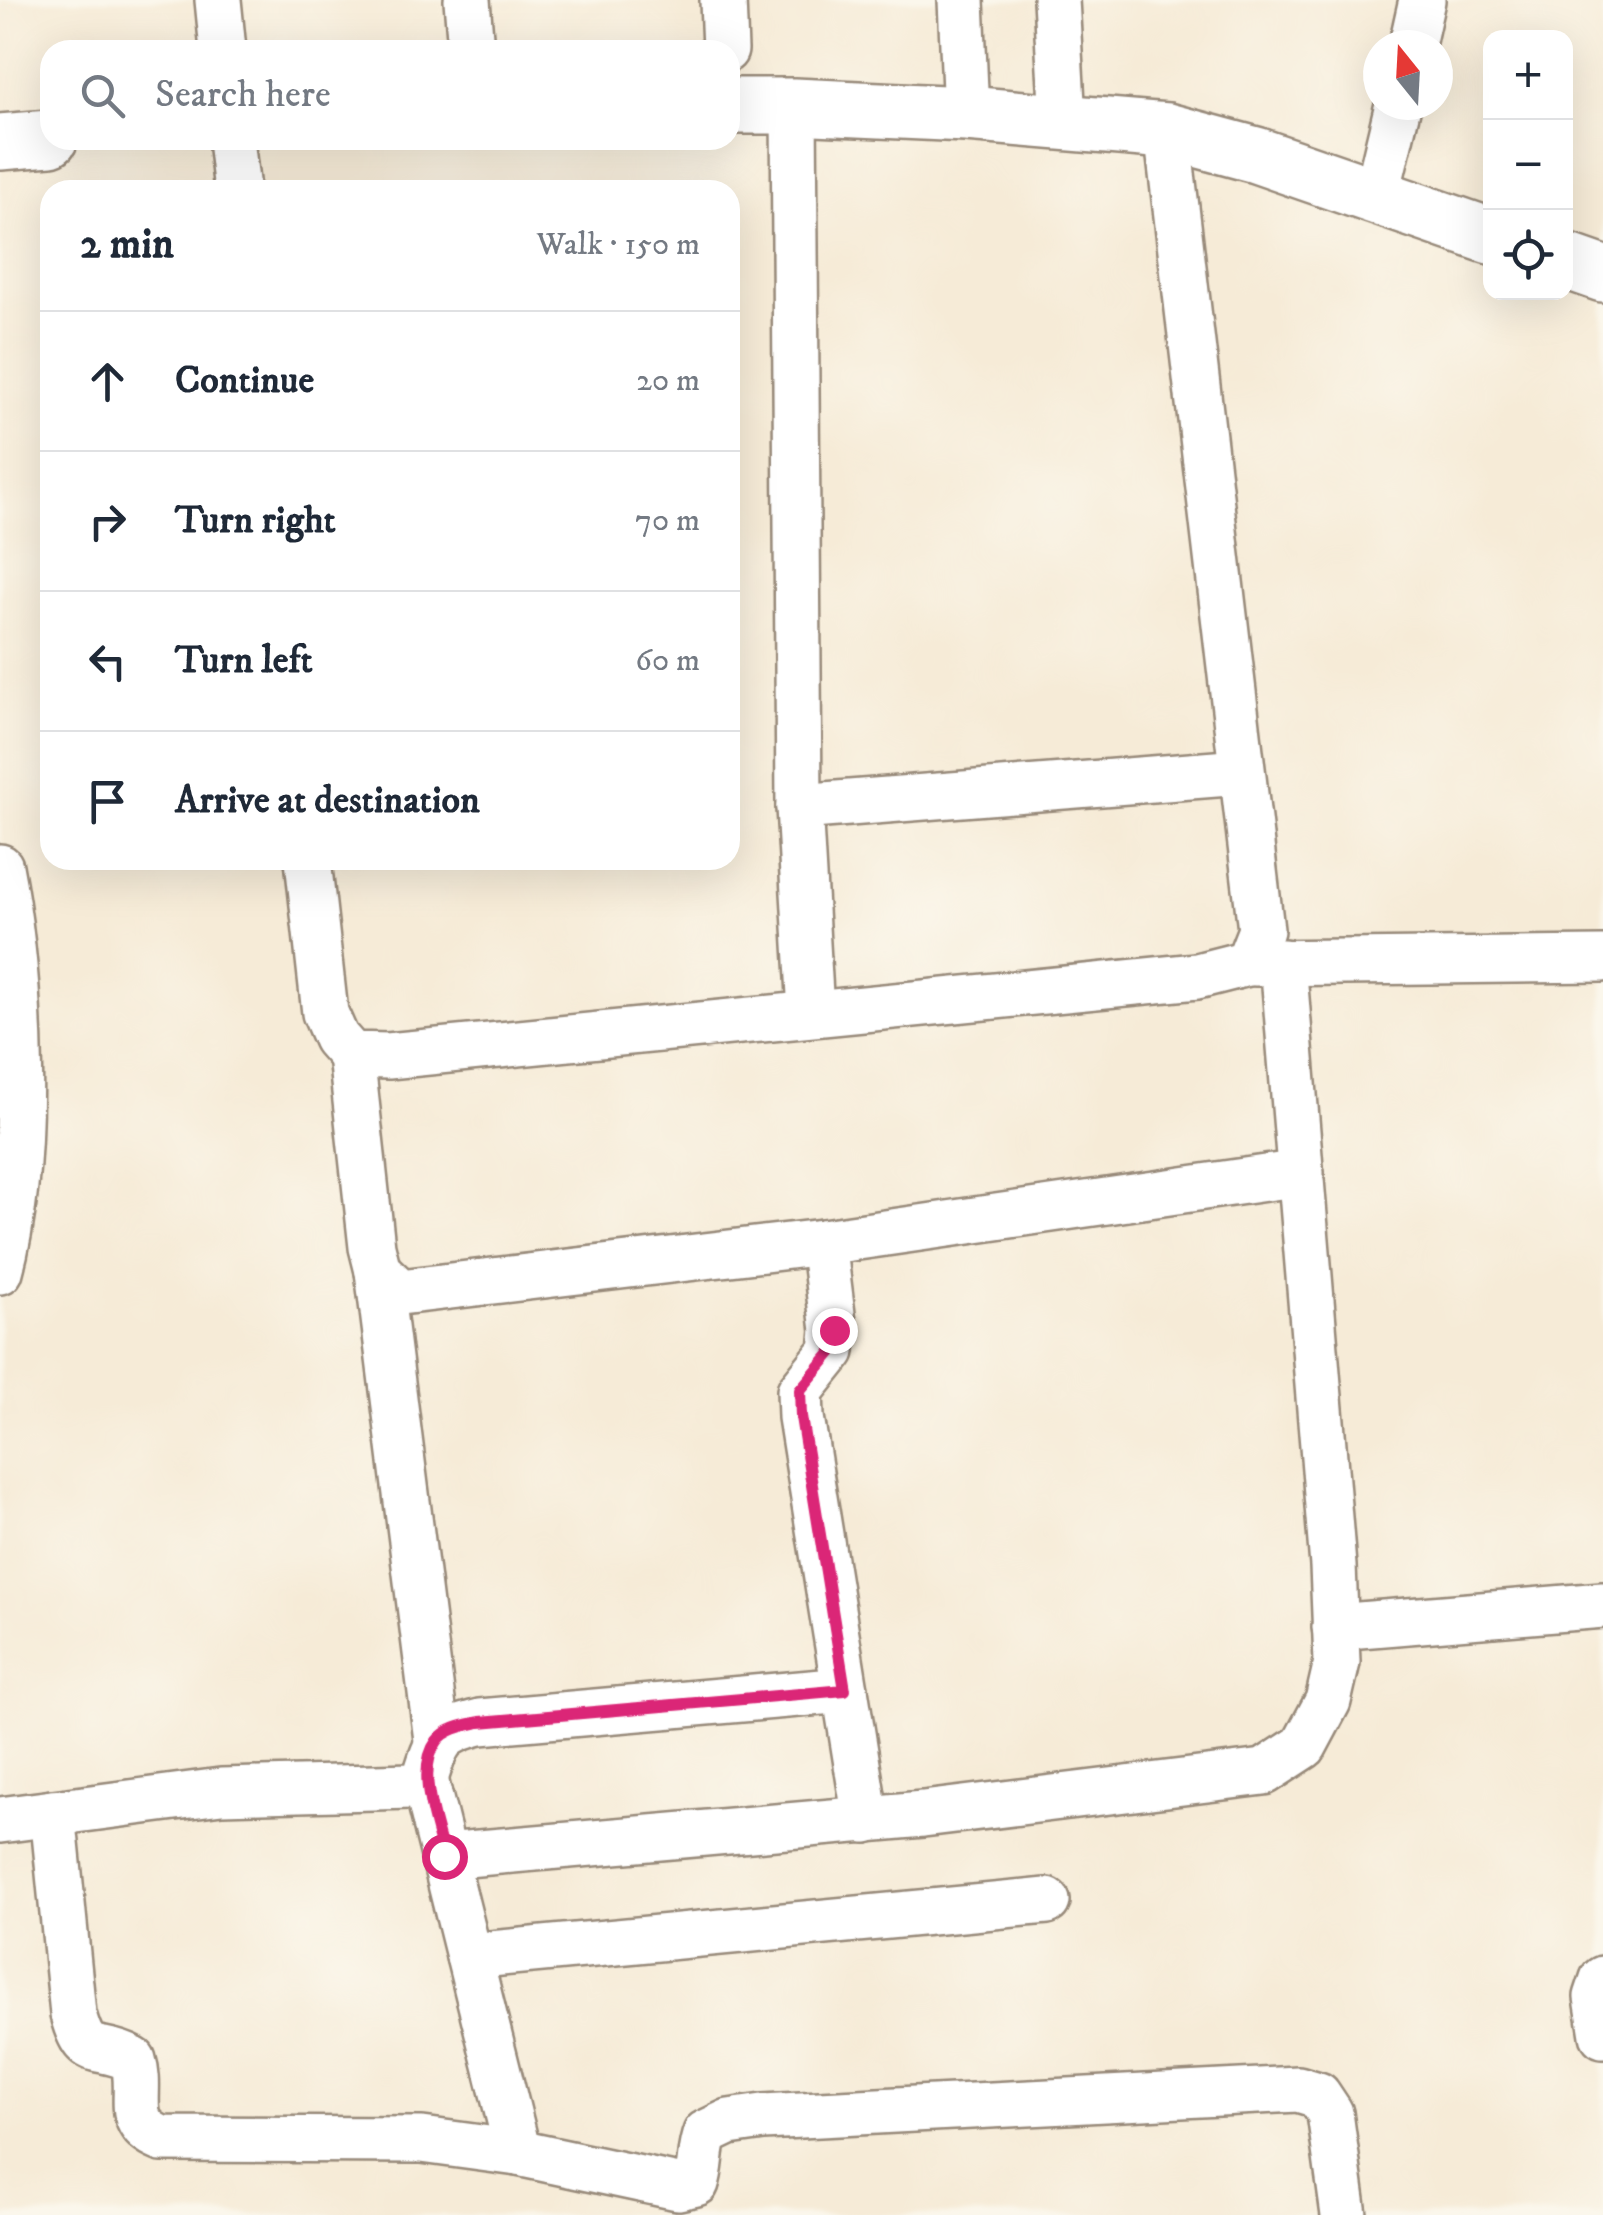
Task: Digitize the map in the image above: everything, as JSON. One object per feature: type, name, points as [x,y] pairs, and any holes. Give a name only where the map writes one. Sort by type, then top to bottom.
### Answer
[{"type":"main road","points":[[740,106],[966,114],[1168,131],[1256,155],[1483,234]]},
{"type":"main road","points":[[0,142],[40,139]]},
{"type":"main road","points":[[1573,263],[1603,274]]},
{"type":"street","points":[[218,0],[222,40]]},
{"type":"street","points":[[467,0],[470,40]]},
{"type":"street","points":[[723,0],[725,40]]},
{"type":"street","points":[[962,0],[966,114]]},
{"type":"street","points":[[1056,0],[1063,120]]},
{"type":"street","points":[[1415,30],[1422,0]]},
{"type":"street","points":[[794,106],[800,807],[811,1012]]},
{"type":"street","points":[[1376,198],[1394,120]]},
{"type":"street","points":[[444,1856],[866,1820],[1264,1772],[1304,1746],[1328,1701],[1337,1662],[1300,1172],[1261,930],[1168,131]]},
{"type":"street","points":[[232,150],[236,180]]},
{"type":"street","points":[[800,807],[1241,772]]},
{"type":"street","points":[[0,867],[16,1016],[19,1134],[0,1271]]},
{"type":"street","points":[[309,870],[325,1012],[336,1038],[351,1055],[444,1856],[518,2153]]},
{"type":"street","points":[[351,1055],[388,1056],[1197,976],[1266,963],[1603,958]]},
{"type":"street","points":[[378,1272],[400,1292],[440,1290],[823,1242],[1300,1172]]},
{"type":"street","points":[[823,1242],[834,1330],[832,1352],[800,1390],[801,1417],[866,1820]]},
{"type":"street","points":[[1335,1626],[1603,1605]]},
{"type":"street","points":[[0,1820],[221,1791],[412,1786],[456,1728],[480,1722],[845,1690]]},
{"type":"street","points":[[53,1814],[73,2014],[80,2038],[92,2048],[116,2051],[133,2060],[139,2079],[137,2120],[145,2132],[162,2139],[422,2140],[518,2153],[678,2187],[696,2182],[702,2166],[700,2147],[706,2133],[729,2122],[763,2117],[1298,2089],[1318,2095],[1330,2113],[1344,2215]]},
{"type":"street","points":[[469,1956],[1047,1901]]},
{"type":"street","points":[[1603,1979],[1597,1997],[1603,2035]]},
{"type":"route","points":[[444,1856],[425,1778],[437,1740],[456,1728],[480,1722],[845,1690],[801,1417],[800,1390],[832,1352],[834,1330]]}]
